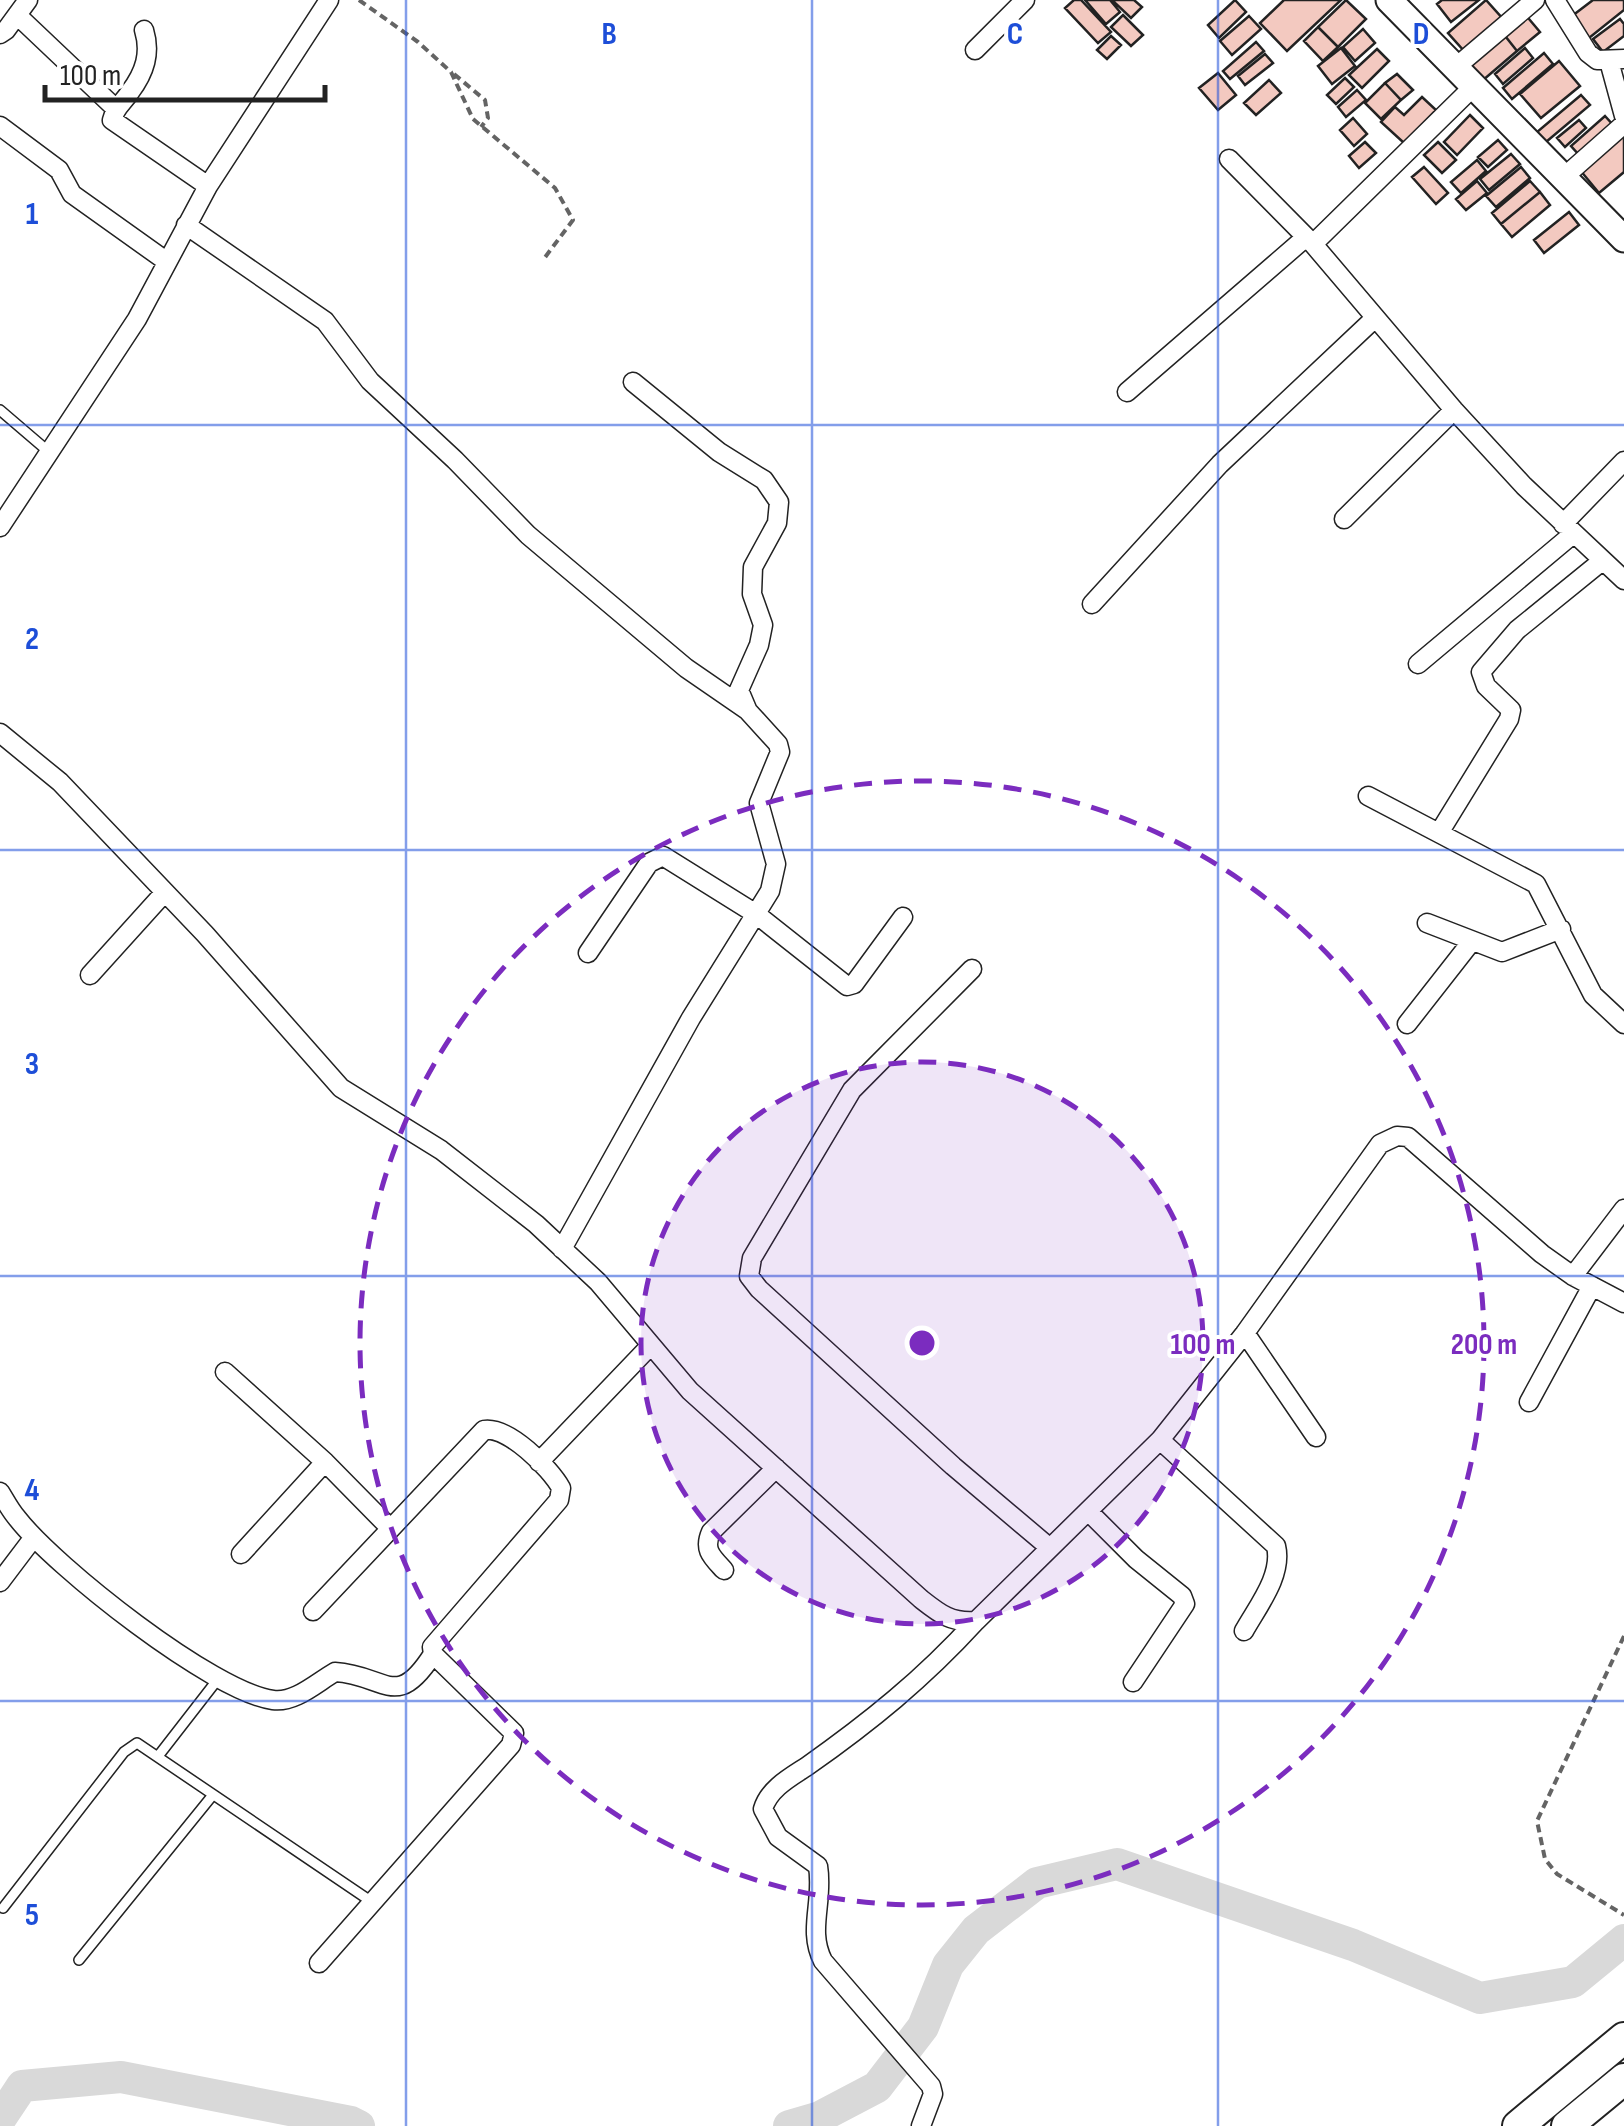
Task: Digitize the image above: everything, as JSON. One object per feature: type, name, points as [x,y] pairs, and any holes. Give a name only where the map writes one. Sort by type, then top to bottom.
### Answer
[{"type":"highway","points":[[1518,2126],[1624,2038]]},
{"type":"highway","points":[[1567,2126],[1624,2079]]},
{"type":"main road","points":[[1389,0],[1564,177],[1621,229]]},
{"type":"street","points":[[0,528],[137,319],[208,186],[329,0]]},
{"type":"street","points":[[974,50],[1025,0]]},
{"type":"street","points":[[1456,67],[1535,0]]},
{"type":"street","points":[[1555,0],[1588,53],[1596,60],[1616,60],[1624,116]]},
{"type":"street","points":[[0,34],[23,8],[116,108]]},
{"type":"street","points":[[144,30],[150,49],[142,73],[116,108],[114,122],[208,186]]},
{"type":"street","points":[[1127,392],[1309,241],[1474,86]]},
{"type":"street","points":[[1564,177],[1624,124]]},
{"type":"street","points":[[0,126],[59,170],[72,194],[166,262]]},
{"type":"street","points":[[1229,159],[1309,241],[1454,410],[1568,529],[1624,580]]},
{"type":"street","points":[[186,224],[325,321],[370,382],[455,460],[528,536],[686,668],[747,710],[778,744],[780,752],[759,803],[776,864],[774,877],[756,914],[690,1018],[562,1249]]},
{"type":"street","points":[[1092,604],[1244,440],[1376,318]]},
{"type":"street","points":[[633,382],[719,452],[764,480],[779,502],[777,523],[753,567],[751,583],[763,625],[740,690],[747,710]]},
{"type":"street","points":[[1344,519],[1454,410]]},
{"type":"street","points":[[1418,664],[1568,529],[1624,462]]},
{"type":"street","points":[[1438,833],[1512,710],[1486,686],[1481,672],[1516,630],[1602,561]]},
{"type":"street","points":[[0,732],[60,782],[341,1088],[441,1150],[536,1224],[598,1282],[690,1391],[942,1616],[958,1623],[976,1621]]},
{"type":"street","points":[[1368,796],[1528,877],[1542,892],[1593,996],[1624,1024]]},
{"type":"street","points":[[588,953],[649,863],[663,856],[756,914],[848,986],[854,984],[904,916]]},
{"type":"street","points":[[90,975],[165,892]]},
{"type":"street","points":[[1427,923],[1502,952],[1561,929]]},
{"type":"street","points":[[1408,1024],[1472,941]]},
{"type":"street","points":[[972,969],[852,1090],[752,1258],[750,1276],[759,1289],[952,1466],[1050,1548]]},
{"type":"street","points":[[921,2126],[931,2086],[860,2005],[817,1948],[815,1936],[822,1890],[818,1866],[778,1837],[763,1809],[766,1797],[856,1732],[931,1670],[1160,1440],[1245,1333],[1380,1144],[1397,1136],[1408,1137],[1542,1254],[1624,1304]]},
{"type":"street","points":[[1573,1276],[1624,1209]]},
{"type":"street","points":[[1529,1402],[1592,1286]]},
{"type":"street","points":[[1245,1333],[1316,1437]]},
{"type":"street","points":[[539,1462],[652,1345]]},
{"type":"street","points":[[225,1372],[325,1462],[389,1527]]},
{"type":"street","points":[[312,1610],[484,1430],[506,1434],[556,1480],[562,1494],[559,1500],[432,1646],[433,1654],[514,1733],[514,1738],[319,1963]]},
{"type":"street","points":[[1160,1440],[1276,1546],[1279,1558],[1274,1577],[1244,1630]]},
{"type":"street","points":[[241,1554],[325,1462]]},
{"type":"street","points":[[724,1570],[708,1553],[706,1543],[711,1532],[776,1468]]},
{"type":"street","points":[[0,1492],[34,1537],[85,1582],[159,1640],[244,1692],[291,1700],[335,1672],[381,1684],[409,1685],[433,1654]]},
{"type":"street","points":[[1088,1511],[1136,1559],[1182,1596],[1185,1604],[1132,1682]]},
{"type":"street","points":[[0,1582],[34,1537]]},
{"type":"lane","points":[[0,410],[49,452]]},
{"type":"lane","points":[[159,1755],[218,1679]]},
{"type":"lane","points":[[3,1908],[124,1752],[137,1743],[374,1903]]},
{"type":"lane","points":[[79,1960],[212,1796]]},
{"type":"path","points":[[360,0],[418,42],[485,100],[488,118],[481,127]]},
{"type":"path","points":[[450,72],[472,120],[555,188],[572,215],[573,220],[543,260]]},
{"type":"path","points":[[1624,1636],[1537,1821],[1546,1860],[1557,1874],[1624,1914]]},
{"type":"building","points":[[1074,0],[1081,0],[1111,32],[1098,43],[1065,8]]},
{"type":"building","points":[[1085,0],[1110,0],[1120,12],[1106,24]]},
{"type":"building","points":[[1112,0],[1134,0],[1142,7],[1131,18]]},
{"type":"building","points":[[1235,0],[1246,12],[1219,38],[1208,25]]},
{"type":"building","points":[[1284,0],[1341,0],[1287,51],[1260,23]]},
{"type":"building","points":[[1346,0],[1366,19],[1338,47],[1318,27]]},
{"type":"building","points":[[1442,0],[1479,0],[1451,22],[1437,4]]},
{"type":"building","points":[[1486,0],[1503,19],[1465,52],[1448,33]]},
{"type":"building","points":[[1593,0],[1624,0],[1624,10],[1589,38],[1572,16]]},
{"type":"building","points":[[1524,13],[1540,32],[1517,51],[1502,32]]},
{"type":"building","points":[[1123,15],[1143,35],[1131,46],[1111,27]]},
{"type":"building","points":[[1249,16],[1261,29],[1232,55],[1220,41]]},
{"type":"building","points":[[1620,19],[1624,36],[1603,52],[1593,39]]},
{"type":"building","points":[[1318,27],[1338,47],[1323,61],[1304,41]]},
{"type":"building","points":[[1363,29],[1375,43],[1355,61],[1343,47]]},
{"type":"building","points":[[1502,32],[1517,51],[1482,81],[1466,62]]},
{"type":"building","points":[[1111,36],[1121,45],[1107,59],[1097,50]]},
{"type":"building","points":[[1256,42],[1264,51],[1230,79],[1223,71]]},
{"type":"building","points":[[1341,48],[1355,66],[1332,84],[1318,66]]},
{"type":"building","points":[[1525,48],[1533,58],[1503,84],[1495,74]]},
{"type":"building","points":[[1377,49],[1389,61],[1362,88],[1349,75]]},
{"type":"building","points":[[1544,53],[1553,64],[1512,99],[1503,88]]},
{"type":"building","points":[[1265,54],[1273,63],[1245,85],[1238,76]]},
{"type":"building","points":[[1559,61],[1580,86],[1541,118],[1520,94]]},
{"type":"building","points":[[1218,73],[1236,95],[1218,110],[1199,88]]},
{"type":"building","points":[[1397,74],[1413,90],[1401,100],[1385,83]]},
{"type":"building","points":[[1345,78],[1354,87],[1336,104],[1327,95]]},
{"type":"building","points":[[1269,80],[1281,93],[1256,115],[1244,103]]},
{"type":"building","points":[[1385,83],[1401,100],[1381,119],[1365,103]]},
{"type":"building","points":[[1357,90],[1366,100],[1346,117],[1338,107]]},
{"type":"building","points":[[1581,95],[1590,105],[1546,142],[1537,132]]},
{"type":"building","points":[[1422,97],[1436,110],[1404,143],[1381,122],[1395,107],[1404,115]]},
{"type":"building","points":[[1470,115],[1483,128],[1457,155],[1444,142]]},
{"type":"building","points":[[1605,116],[1614,126],[1580,156],[1571,146]]},
{"type":"building","points":[[1353,118],[1367,134],[1354,146],[1340,130]]},
{"type":"building","points":[[1579,120],[1586,128],[1565,147],[1557,138]]},
{"type":"building","points":[[1624,134],[1624,172],[1599,193],[1580,170]]},
{"type":"building","points":[[1498,140],[1507,150],[1488,167],[1478,157]]},
{"type":"building","points":[[1365,142],[1376,153],[1359,168],[1349,156]]},
{"type":"building","points":[[1438,142],[1456,160],[1442,173],[1424,155]]},
{"type":"building","points":[[1511,154],[1520,164],[1489,190],[1480,179]]},
{"type":"building","points":[[1477,160],[1486,171],[1461,193],[1451,182]]},
{"type":"building","points":[[1424,167],[1448,193],[1436,204],[1412,177]]},
{"type":"building","points":[[1521,167],[1530,178],[1496,207],[1486,196]]},
{"type":"building","points":[[1477,181],[1487,193],[1466,210],[1456,199]]},
{"type":"building","points":[[1530,181],[1540,192],[1501,224],[1492,213]]},
{"type":"building","points":[[1540,192],[1550,205],[1512,237],[1501,224]]},
{"type":"building","points":[[1569,212],[1579,225],[1544,253],[1534,240]]},
{"type":"waterway","points":[[789,2126],[820,2117],[877,2087],[923,2027],[948,1965],[976,1930],[1037,1883],[1117,1864],[1353,1945],[1480,1998],[1573,1982],[1624,1940]]},
{"type":"waterway","points":[[0,2119],[22,2086],[121,2077],[359,2126]]}]
